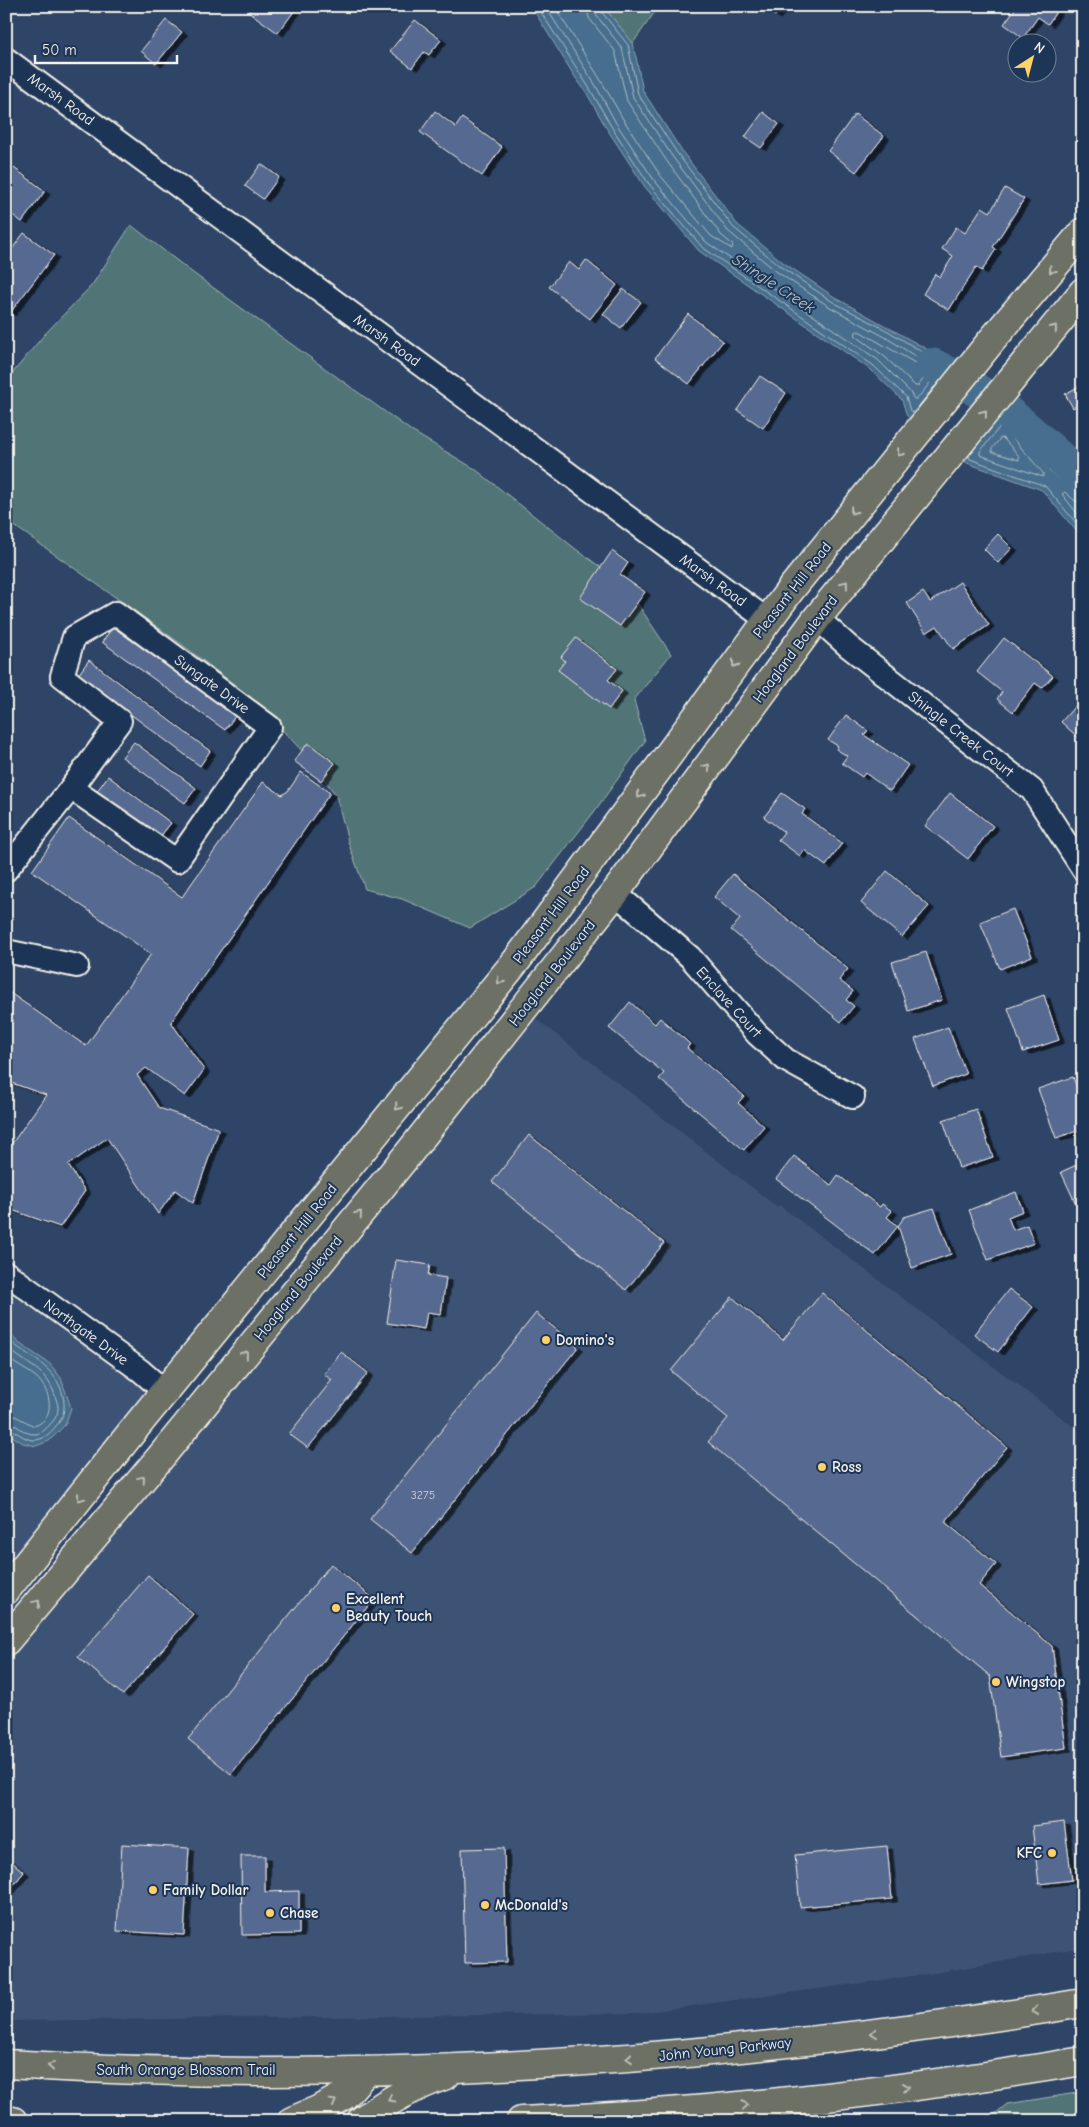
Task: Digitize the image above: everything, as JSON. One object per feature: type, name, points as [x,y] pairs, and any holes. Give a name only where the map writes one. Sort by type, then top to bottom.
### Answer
[{"type":"main road","name":"Pleasant Hill Road","points":[[6,1590],[517,960],[767,620],[992,340],[1083,232]]},
{"type":"main road","name":"Hoagland Boulevard","points":[[6,1641],[194,1416],[409,1153],[615,893],[817,618],[1083,292]]},
{"type":"main road","points":[[817,618],[814,598],[816,582],[829,542]]},
{"type":"main road","points":[[741,720],[765,663],[767,620]]},
{"type":"main road","points":[[165,1392],[194,1416]]},
{"type":"main road","name":"John Young Parkway","points":[[366,2071],[600,2060],[730,2049],[970,2021],[1083,2003]]},
{"type":"main road","points":[[522,2121],[724,2107],[872,2092],[999,2075],[1083,2061]]},
{"type":"main road","name":"South Orange Blossom Trail","points":[[6,2064],[95,2069],[366,2071]]},
{"type":"main road","points":[[361,2121],[387,2101],[414,2087],[468,2067]]},
{"type":"main road","points":[[292,2121],[318,2110],[345,2095],[366,2071]]},
{"type":"main road","points":[[6,2120],[13,2121]]},
{"type":"street","name":"Marsh Road","points":[[6,59],[767,620]]},
{"type":"street","name":"Sungate Drive","points":[[6,870],[71,788],[120,721],[62,676],[74,637],[116,613],[270,727],[177,862],[71,788]]},
{"type":"street","name":"Shingle Creek Court","points":[[817,618],[848,646],[1032,790],[1083,869]]},
{"type":"street","name":"Enclave Court","points":[[615,893],[690,957],[757,1034],[786,1060],[853,1097]]},
{"type":"street","points":[[6,951],[77,966]]},
{"type":"street","name":"Northgate Drive","points":[[6,1273],[165,1392]]},
{"type":"shaded area","points":[[531,1015],[777,1207],[779,1205],[1083,1434],[1083,1947],[942,1972],[640,2013],[6,2021],[6,1657]]},
{"type":"shaded area","points":[[6,1287],[150,1394],[6,1574]]},
{"type":"green space","points":[[603,6],[659,6],[633,43]]},
{"type":"green space","points":[[131,225],[193,273],[413,432],[475,469],[577,550],[625,585],[671,654],[634,700],[645,741],[594,812],[536,887],[470,928],[402,899],[365,889],[349,845],[336,795],[303,752],[253,699],[180,643],[6,520],[6,381],[44,335],[92,285]]},
{"type":"green space","points":[[1083,2092],[1083,2121],[986,2121],[1007,2104]]},
{"type":"water","points":[[531,6],[603,6],[633,43],[643,91],[681,150],[737,224],[784,263],[836,298],[932,352],[955,370],[913,421],[907,416],[902,400],[871,370],[699,251],[645,187]]},
{"type":"water","points":[[1001,409],[1020,428],[1052,467],[1083,493],[1083,539],[1042,490],[967,463],[961,457]]},
{"type":"water","points":[[6,1331],[20,1344],[50,1364],[61,1378],[71,1408],[65,1425],[49,1441],[36,1446],[23,1443],[6,1432]]},
{"type":"building","points":[[253,6],[298,6],[278,33],[249,12]]},
{"type":"building","points":[[763,6],[783,6],[775,16]]},
{"type":"building","points":[[1017,6],[1060,6],[1048,24],[1038,17],[1027,32],[1015,32],[1004,24]]},
{"type":"building","points":[[166,20],[182,32],[156,64],[141,51]]},
{"type":"building","points":[[415,20],[441,40],[429,55],[424,52],[412,68],[390,51]]},
{"type":"building","points":[[435,111],[456,127],[462,118],[502,147],[482,176],[420,132]]},
{"type":"building","points":[[763,112],[779,124],[761,148],[745,137]]},
{"type":"building","points":[[855,114],[884,136],[856,172],[828,151]]},
{"type":"building","points":[[6,162],[45,191],[22,222],[6,210]]},
{"type":"building","points":[[261,164],[279,177],[263,199],[245,186]]},
{"type":"building","points":[[1005,188],[1024,199],[993,247],[996,249],[982,271],[976,267],[949,310],[923,294],[935,274],[940,277],[953,256],[942,249],[956,227],[965,233],[982,207],[990,212]]},
{"type":"building","points":[[24,233],[54,255],[10,313],[6,310],[6,257]]},
{"type":"building","points":[[586,260],[617,285],[590,319],[549,287],[569,262],[579,270]]},
{"type":"building","points":[[623,289],[641,302],[621,328],[603,314]]},
{"type":"building","points":[[688,314],[723,341],[689,384],[655,358]]},
{"type":"building","points":[[760,376],[786,393],[763,428],[737,410]]},
{"type":"building","points":[[1083,384],[1083,402],[1073,408],[1065,394]]},
{"type":"building","points":[[998,534],[1012,548],[998,563],[984,549]]},
{"type":"building","points":[[612,551],[628,563],[620,575],[645,592],[620,626],[580,598]]},
{"type":"building","points":[[960,582],[989,625],[953,649],[937,626],[926,633],[907,603],[923,592],[930,602]]},
{"type":"building","points":[[113,627],[236,715],[225,730],[102,642]]},
{"type":"building","points":[[576,638],[617,669],[608,680],[622,691],[609,709],[558,670],[565,661],[561,657]]},
{"type":"building","points":[[1004,638],[1053,676],[1042,688],[1035,683],[1013,712],[997,699],[1002,692],[977,672]]},
{"type":"building","points":[[89,660],[210,751],[200,766],[78,675]]},
{"type":"building","points":[[1083,697],[1083,742],[1061,722]]},
{"type":"building","points":[[846,715],[868,731],[864,735],[908,765],[890,791],[865,773],[862,777],[842,763],[847,756],[836,749],[838,746],[828,740]]},
{"type":"building","points":[[134,742],[196,788],[185,803],[122,757]]},
{"type":"building","points":[[308,743],[335,763],[321,781],[294,761]]},
{"type":"building","points":[[301,772],[330,793],[171,1022],[204,1070],[185,1096],[146,1068],[137,1075],[159,1108],[219,1129],[193,1203],[175,1190],[158,1214],[107,1138],[68,1165],[85,1191],[60,1227],[6,1208],[6,1152],[46,1095],[6,1081],[6,990],[86,1046],[151,954],[32,871],[69,818],[182,897],[263,782],[282,795],[288,791]]},
{"type":"building","points":[[108,776],[171,823],[159,838],[97,791]]},
{"type":"building","points":[[782,793],[805,809],[802,814],[842,843],[826,866],[804,850],[800,856],[778,840],[784,832],[764,817]]},
{"type":"building","points":[[950,793],[993,826],[968,859],[925,826]]},
{"type":"building","points":[[887,871],[929,906],[902,937],[861,903]]},
{"type":"building","points":[[733,874],[848,969],[839,980],[853,991],[846,1000],[854,1006],[841,1022],[731,930],[740,919],[714,897]]},
{"type":"building","points":[[1013,909],[1032,956],[1000,969],[980,922]]},
{"type":"building","points":[[926,952],[942,1000],[908,1011],[892,962]]},
{"type":"building","points":[[1044,995],[1059,1040],[1023,1052],[1008,1008]]},
{"type":"building","points":[[630,1002],[655,1024],[660,1018],[690,1044],[687,1048],[744,1096],[738,1103],[764,1126],[744,1150],[659,1079],[664,1073],[609,1028]]},
{"type":"building","points":[[948,1027],[966,1074],[933,1086],[915,1039]]},
{"type":"building","points":[[1073,1077],[1083,1105],[1083,1129],[1056,1138],[1038,1089]]},
{"type":"building","points":[[976,1109],[993,1157],[959,1168],[943,1120]]},
{"type":"building","points":[[529,1135],[664,1243],[626,1290],[492,1182]]},
{"type":"building","points":[[794,1156],[831,1185],[838,1175],[880,1207],[882,1204],[892,1211],[887,1217],[898,1226],[875,1255],[776,1179]]},
{"type":"building","points":[[1083,1162],[1083,1219],[1061,1172]]},
{"type":"building","points":[[1016,1192],[1023,1211],[1008,1217],[1013,1230],[1027,1225],[1034,1243],[988,1260],[969,1210]]},
{"type":"building","points":[[934,1208],[951,1254],[912,1268],[898,1226],[904,1217]]},
{"type":"building","points":[[396,1260],[430,1265],[428,1275],[446,1278],[441,1314],[427,1312],[424,1329],[387,1323]]},
{"type":"building","points":[[1009,1289],[1033,1307],[998,1352],[974,1334]]},
{"type":"building","points":[[822,1293],[1007,1447],[945,1522],[996,1564],[979,1585],[1052,1646],[1066,1748],[1001,1757],[990,1676],[708,1442],[728,1418],[671,1371],[732,1297],[783,1340]]},
{"type":"building","points":[[536,1313],[578,1347],[412,1553],[370,1519]]},
{"type":"building","points":[[341,1352],[368,1373],[308,1448],[289,1434],[332,1380],[324,1374]]},
{"type":"building","points":[[331,1564],[374,1599],[231,1774],[188,1739]]},
{"type":"building","points":[[148,1575],[193,1614],[123,1695],[78,1657]]},
{"type":"building","name":"KFC","points":[[1064,1822],[1072,1880],[1039,1884],[1032,1826]]},
{"type":"building","name":"Family Dollar","points":[[122,1844],[189,1848],[184,1935],[117,1931]]},
{"type":"building","points":[[887,1846],[892,1899],[800,1907],[795,1855]]},
{"type":"building","name":"McDonald's","points":[[504,1848],[507,1962],[465,1963],[462,1849]]},
{"type":"building","name":"Chase","points":[[241,1856],[265,1856],[265,1892],[299,1891],[299,1934],[242,1935]]},
{"type":"building","points":[[6,1857],[24,1872],[6,1894]]},
{"type":"waterway","name":"Shingle Creek","points":[[932,365],[974,388],[1012,416],[1083,479]]},
{"type":"place","name":"Domino's","points":[[546,1340]]},
{"type":"place","name":"Ross","points":[[822,1467]]},
{"type":"place","name":"Excellent Beauty Touch","points":[[336,1608]]},
{"type":"place","name":"Wingstop","points":[[996,1682]]},
{"type":"place","name":"KFC","points":[[1052,1853]]},
{"type":"place","name":"Family Dollar","points":[[153,1890]]},
{"type":"place","name":"McDonald's","points":[[485,1905]]},
{"type":"place","name":"Chase","points":[[270,1913]]}]
